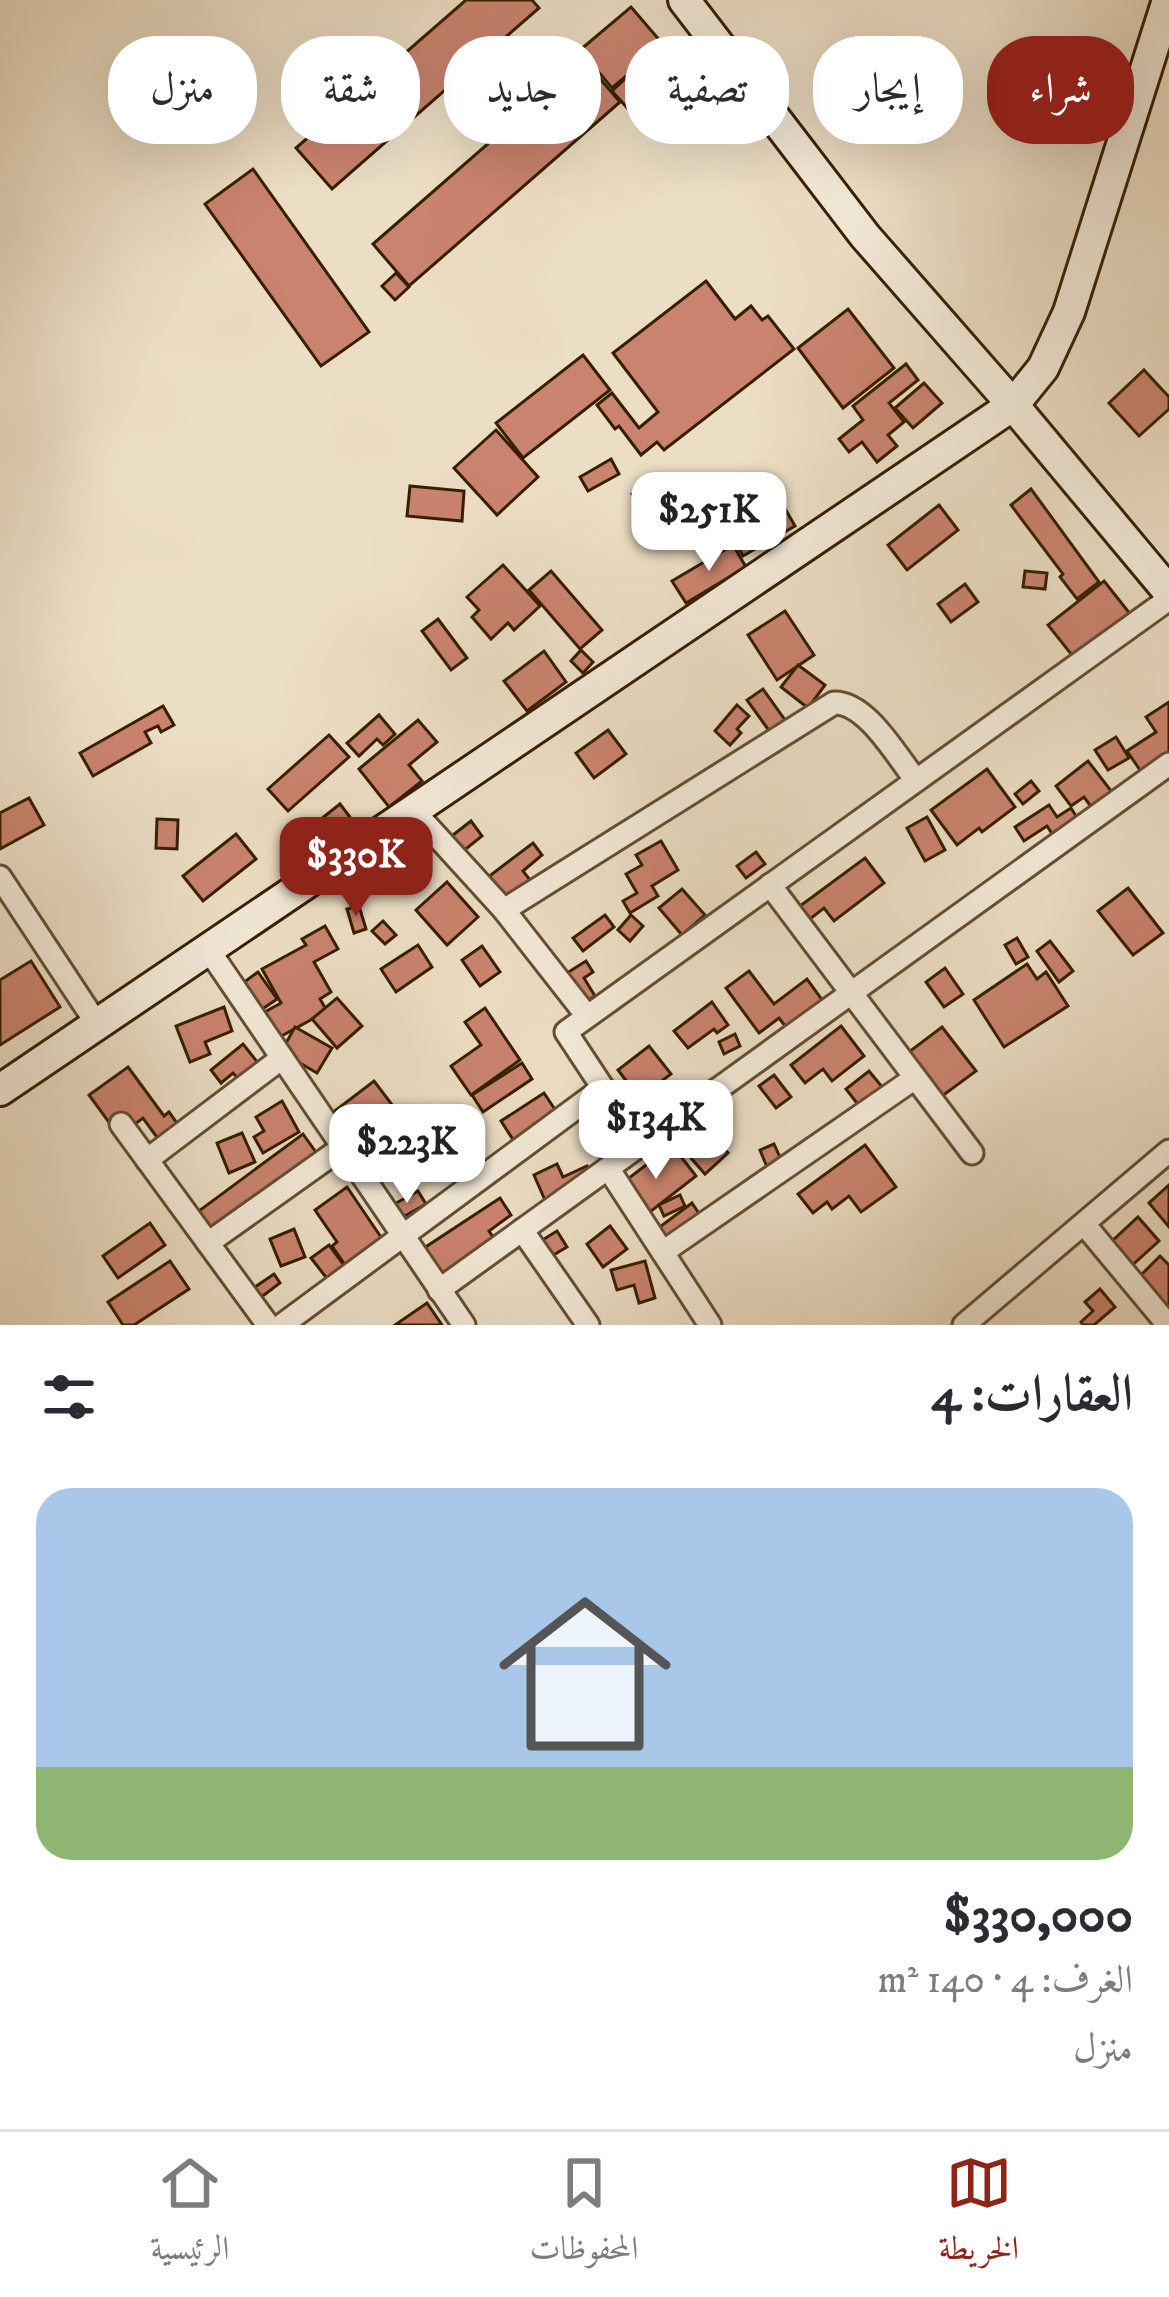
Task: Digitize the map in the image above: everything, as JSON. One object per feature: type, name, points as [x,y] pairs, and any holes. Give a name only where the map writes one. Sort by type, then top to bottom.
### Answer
[{"type":"main road","points":[[684,0],[865,236],[1013,405],[1169,595]]},
{"type":"main road","points":[[0,1090],[1013,405],[1043,368],[1069,312],[1168,0]]},
{"type":"street","points":[[283,1325],[603,1088],[566,1032],[1169,595]]},
{"type":"street","points":[[504,910],[835,703],[848,702],[862,711],[915,778]]},
{"type":"street","points":[[440,1290],[1169,764]]},
{"type":"street","points":[[413,810],[504,910],[587,1016]]},
{"type":"street","points":[[0,878],[97,1024]]},
{"type":"street","points":[[770,885],[972,1153]]},
{"type":"street","points":[[208,950],[463,1324]]},
{"type":"street","points":[[147,1160],[282,1058]]},
{"type":"street","points":[[663,1252],[915,1078]]},
{"type":"street","points":[[121,1124],[268,1325]]},
{"type":"street","points":[[208,1243],[343,1147]]},
{"type":"street","points":[[966,1324],[1169,1151]]},
{"type":"street","points":[[608,1168],[710,1325]]},
{"type":"street","points":[[1084,1224],[1168,1325]]},
{"type":"street","points":[[522,1230],[588,1325]]},
{"type":"building","points":[[466,0],[532,0],[539,8],[507,36],[444,36],[444,91],[420,112],[420,40]]},
{"type":"building","points":[[631,7],[656,36],[625,36],[625,77],[612,88],[601,75],[601,36],[597,36]]},
{"type":"building","points":[[625,79],[625,105],[612,91]]},
{"type":"building","points":[[601,80],[620,102],[601,119]]},
{"type":"building","points":[[301,144],[383,144],[332,189],[296,148]]},
{"type":"building","points":[[488,144],[572,144],[409,286],[373,244]]},
{"type":"building","points":[[253,169],[369,332],[321,366],[205,204]]},
{"type":"building","points":[[396,273],[409,287],[395,300],[382,286]]},
{"type":"building","points":[[706,281],[735,319],[751,306],[762,320],[768,316],[794,349],[664,450],[657,442],[641,455],[597,405],[612,393],[639,428],[658,412],[613,353]]},
{"type":"building","points":[[848,309],[894,368],[843,408],[798,348]]},
{"type":"building","points":[[583,355],[610,390],[523,458],[496,423]]},
{"type":"building","points":[[906,364],[918,380],[889,403],[904,422],[888,435],[897,446],[877,462],[862,442],[849,452],[839,439],[863,420],[853,406]]},
{"type":"building","points":[[1144,370],[1169,397],[1169,409],[1139,436],[1109,403]]},
{"type":"building","points":[[924,383],[942,403],[913,428],[895,408]]},
{"type":"building","points":[[496,430],[538,477],[497,515],[454,468]]},
{"type":"building","points":[[611,459],[619,474],[588,491],[580,477]]},
{"type":"building","points":[[410,486],[464,491],[462,521],[407,516]]},
{"type":"building","points":[[644,489],[652,509],[641,514],[632,494]]},
{"type":"building","points":[[1031,489],[1099,582],[1077,599],[1011,505]]},
{"type":"building","points":[[749,493],[755,505],[776,493],[795,526],[743,556],[718,511]]},
{"type":"building","points":[[939,505],[958,530],[907,570],[888,545]]},
{"type":"building","points":[[733,545],[746,567],[686,603],[672,581]]},
{"type":"building","points":[[503,565],[540,606],[514,630],[508,623],[491,639],[472,617],[479,610],[467,597]]},
{"type":"building","points":[[551,571],[602,630],[580,649],[529,590]]},
{"type":"building","points":[[1025,571],[1047,573],[1045,589],[1023,587]]},
{"type":"building","points":[[1104,581],[1131,615],[1075,659],[1048,625]]},
{"type":"building","points":[[965,584],[978,602],[951,622],[938,604]]},
{"type":"building","points":[[785,611],[814,655],[777,680],[748,635]]},
{"type":"building","points":[[438,619],[467,658],[451,670],[422,631]]},
{"type":"building","points":[[581,650],[593,662],[583,673],[571,661]]},
{"type":"building","points":[[544,651],[566,682],[527,711],[504,681]]},
{"type":"building","points":[[798,665],[825,685],[808,708],[781,687]]},
{"type":"building","points":[[763,689],[785,720],[770,732],[747,700]]},
{"type":"building","points":[[1169,702],[1169,758],[1144,776],[1127,751],[1156,732],[1146,717]]},
{"type":"building","points":[[737,705],[749,716],[730,745],[715,731]]},
{"type":"building","points":[[163,706],[174,725],[161,732],[158,726],[145,732],[151,743],[93,776],[80,753]]},
{"type":"building","points":[[379,715],[395,734],[383,745],[377,739],[359,756],[347,743]]},
{"type":"building","points":[[418,720],[437,742],[409,765],[422,781],[389,807],[359,769]]},
{"type":"building","points":[[608,730],[626,754],[594,778],[576,753]]},
{"type":"building","points":[[329,735],[349,757],[288,811],[268,789]]},
{"type":"building","points":[[1116,737],[1129,758],[1108,770],[1095,750]]},
{"type":"building","points":[[1088,761],[1115,796],[1095,812],[1084,797],[1071,806],[1056,786]]},
{"type":"building","points":[[987,769],[1015,807],[957,845],[931,810]]},
{"type":"building","points":[[1031,781],[1039,791],[1023,804],[1015,794]]},
{"type":"building","points":[[29,798],[44,825],[0,849],[0,813]]},
{"type":"building","points":[[340,804],[356,825],[334,843],[329,837],[318,846],[306,831]]},
{"type":"building","points":[[1049,805],[1057,817],[1071,808],[1081,824],[1056,840],[1047,826],[1024,841],[1015,827]]},
{"type":"building","points":[[927,817],[945,850],[925,861],[907,828]]},
{"type":"building","points":[[157,819],[178,820],[177,849],[156,848]]},
{"type":"building","points":[[471,821],[482,836],[456,857],[444,842]]},
{"type":"building","points":[[236,834],[256,859],[203,901],[183,876]]},
{"type":"building","points":[[661,841],[678,870],[652,886],[658,896],[630,913],[623,901],[637,893],[626,874],[642,865],[636,855]]},
{"type":"building","points":[[533,843],[542,855],[523,871],[533,884],[496,913],[475,887]]},
{"type":"building","points":[[756,852],[765,864],[746,878],[737,866]]},
{"type":"building","points":[[865,858],[884,883],[834,921],[824,908],[810,919],[800,906]]},
{"type":"building","points":[[447,882],[478,917],[447,945],[416,910]]},
{"type":"building","points":[[1128,888],[1163,933],[1133,955],[1098,911]]},
{"type":"building","points":[[682,889],[705,915],[682,935],[659,908]]},
{"type":"building","points":[[359,906],[366,929],[354,933],[347,909]]},
{"type":"building","points":[[605,915],[614,927],[583,951],[573,938]]},
{"type":"building","points":[[631,915],[643,926],[630,941],[618,930]]},
{"type":"building","points":[[383,921],[396,935],[385,944],[372,931]]},
{"type":"building","points":[[325,926],[338,949],[314,962],[331,992],[320,999],[327,1011],[267,1044],[254,1018],[281,1003],[262,969],[306,945],[302,939]]},
{"type":"building","points":[[1017,938],[1028,957],[1016,964],[1005,945]]},
{"type":"building","points":[[1050,941],[1073,971],[1059,982],[1037,951]]},
{"type":"building","points":[[418,945],[432,967],[396,992],[381,969]]},
{"type":"building","points":[[482,946],[500,972],[480,986],[462,960]]},
{"type":"building","points":[[31,961],[60,1007],[0,1045],[0,980]]},
{"type":"building","points":[[586,961],[593,972],[584,978],[595,996],[575,1009],[556,980]]},
{"type":"building","points":[[1027,964],[1037,979],[1046,972],[1068,1006],[1004,1047],[974,1000]]},
{"type":"building","points":[[945,968],[963,994],[944,1007],[926,982]]},
{"type":"building","points":[[749,971],[774,1004],[807,979],[828,1008],[792,1035],[779,1018],[759,1033],[726,988]]},
{"type":"building","points":[[258,972],[277,999],[258,1012],[239,986]]},
{"type":"building","points":[[337,998],[362,1026],[337,1048],[312,1019]]},
{"type":"building","points":[[712,1002],[728,1025],[688,1048],[674,1031]]},
{"type":"building","points":[[224,1007],[232,1031],[205,1042],[210,1054],[190,1062],[176,1026]]},
{"type":"building","points":[[485,1008],[520,1060],[471,1095],[451,1066],[481,1045],[465,1022]]},
{"type":"building","points":[[841,1026],[864,1056],[832,1081],[823,1069],[805,1083],[791,1065]]},
{"type":"building","points":[[295,1027],[332,1048],[317,1073],[281,1052]]},
{"type":"building","points":[[942,1027],[976,1071],[930,1105],[897,1061]]},
{"type":"building","points":[[735,1034],[740,1046],[724,1054],[719,1042]]},
{"type":"building","points":[[243,1044],[266,1073],[247,1089],[233,1073],[221,1083],[211,1070]]},
{"type":"building","points":[[649,1046],[671,1074],[639,1098],[618,1070]]},
{"type":"building","points":[[522,1063],[532,1079],[483,1112],[472,1095]]},
{"type":"building","points":[[128,1067],[164,1116],[169,1112],[181,1129],[161,1143],[143,1118],[119,1136],[89,1095]]},
{"type":"building","points":[[869,1071],[883,1088],[860,1107],[846,1089]]},
{"type":"building","points":[[774,1075],[791,1097],[776,1108],[759,1086]]},
{"type":"building","points":[[374,1081],[396,1110],[345,1150],[323,1120]]},
{"type":"building","points":[[544,1093],[564,1123],[521,1152],[501,1121]]},
{"type":"building","points":[[282,1101],[299,1132],[263,1153],[254,1137],[264,1131],[256,1117]]},
{"type":"building","points":[[612,1117],[635,1143],[609,1167],[585,1141]]},
{"type":"building","points":[[706,1124],[713,1137],[686,1152],[679,1140]]},
{"type":"building","points":[[242,1133],[255,1162],[229,1173],[217,1143]]},
{"type":"building","points":[[303,1134],[325,1165],[206,1253],[184,1222]]},
{"type":"building","points":[[714,1137],[728,1153],[705,1174],[691,1158]]},
{"type":"building","points":[[774,1144],[784,1166],[769,1172],[760,1150]]},
{"type":"building","points":[[672,1145],[696,1176],[641,1219],[616,1188]]},
{"type":"building","points":[[865,1145],[896,1187],[861,1212],[849,1196],[832,1209],[827,1202],[813,1213],[798,1194]]},
{"type":"building","points":[[438,1153],[446,1169],[411,1185],[403,1169]]},
{"type":"building","points":[[557,1164],[563,1177],[587,1166],[596,1186],[548,1207],[534,1175]]},
{"type":"building","points":[[1169,1185],[1169,1227],[1149,1203]]},
{"type":"building","points":[[347,1187],[387,1246],[350,1272],[315,1210]]},
{"type":"building","points":[[418,1191],[426,1204],[396,1221],[389,1207]]},
{"type":"building","points":[[680,1195],[685,1206],[664,1216],[659,1205]]},
{"type":"building","points":[[500,1198],[511,1215],[489,1231],[499,1246],[440,1284],[418,1252]]},
{"type":"building","points":[[692,1203],[704,1221],[666,1250],[653,1232]]},
{"type":"building","points":[[1138,1217],[1159,1241],[1118,1278],[1097,1255]]},
{"type":"building","points":[[150,1223],[165,1245],[118,1278],[103,1256]]},
{"type":"building","points":[[610,1226],[627,1249],[603,1267],[587,1244]]},
{"type":"building","points":[[294,1229],[305,1257],[281,1266],[270,1239]]},
{"type":"building","points":[[557,1231],[567,1247],[545,1260],[536,1244]]},
{"type":"building","points":[[329,1245],[349,1272],[332,1285],[311,1258]]},
{"type":"building","points":[[1160,1256],[1169,1265],[1169,1310],[1131,1285]]},
{"type":"building","points":[[170,1261],[189,1289],[134,1325],[123,1325],[108,1302]]},
{"type":"building","points":[[645,1261],[655,1298],[639,1303],[634,1285],[617,1290],[611,1270]]},
{"type":"building","points":[[274,1274],[280,1283],[256,1301],[249,1291]]},
{"type":"building","points":[[1100,1289],[1115,1307],[1094,1325],[1083,1325],[1093,1311],[1085,1302]]},
{"type":"building","points":[[427,1303],[442,1325],[395,1325]]}]
